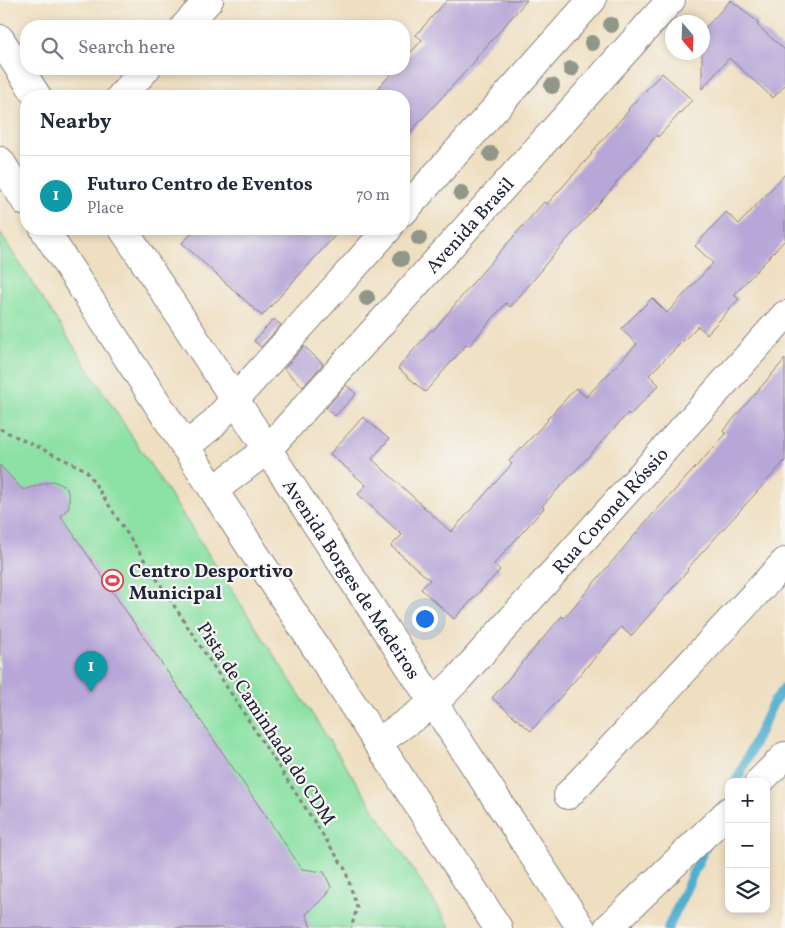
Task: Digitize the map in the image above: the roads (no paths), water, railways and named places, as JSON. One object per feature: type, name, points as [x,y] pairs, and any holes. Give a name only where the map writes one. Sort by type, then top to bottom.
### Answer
[{"type":"main road","points":[[191,20],[209,0]]},
{"type":"main road","points":[[410,204],[592,0]]},
{"type":"main road","name":"Avenida Brasil","points":[[214,490],[268,449],[671,0]]},
{"type":"main road","points":[[0,39],[20,70]]},
{"type":"main road","points":[[23,75],[33,90]]},
{"type":"main road","points":[[127,90],[140,75]]},
{"type":"main road","points":[[0,162],[20,188]]},
{"type":"main road","points":[[48,235],[498,928]]},
{"type":"main road","name":"Avenida Borges de Medeiros","points":[[127,235],[581,928]]},
{"type":"main road","points":[[186,447],[211,426],[383,235]]},
{"type":"main road","name":"Rua Coronel Róssio","points":[[378,743],[434,703],[458,679],[785,316]]},
{"type":"main road","points":[[568,795],[785,562]]},
{"type":"main road","points":[[763,778],[785,756]]},
{"type":"main road","points":[[608,928],[725,815]]},
{"type":"waterway","points":[[738,778],[773,703],[785,687]]},
{"type":"waterway","points":[[668,928],[706,845]]},
{"type":"place","name":"Centro Desportivo Municipal","points":[[113,581]]},
{"type":"place","name":"Futuro Centro de Eventos","points":[[91,692]]}]
